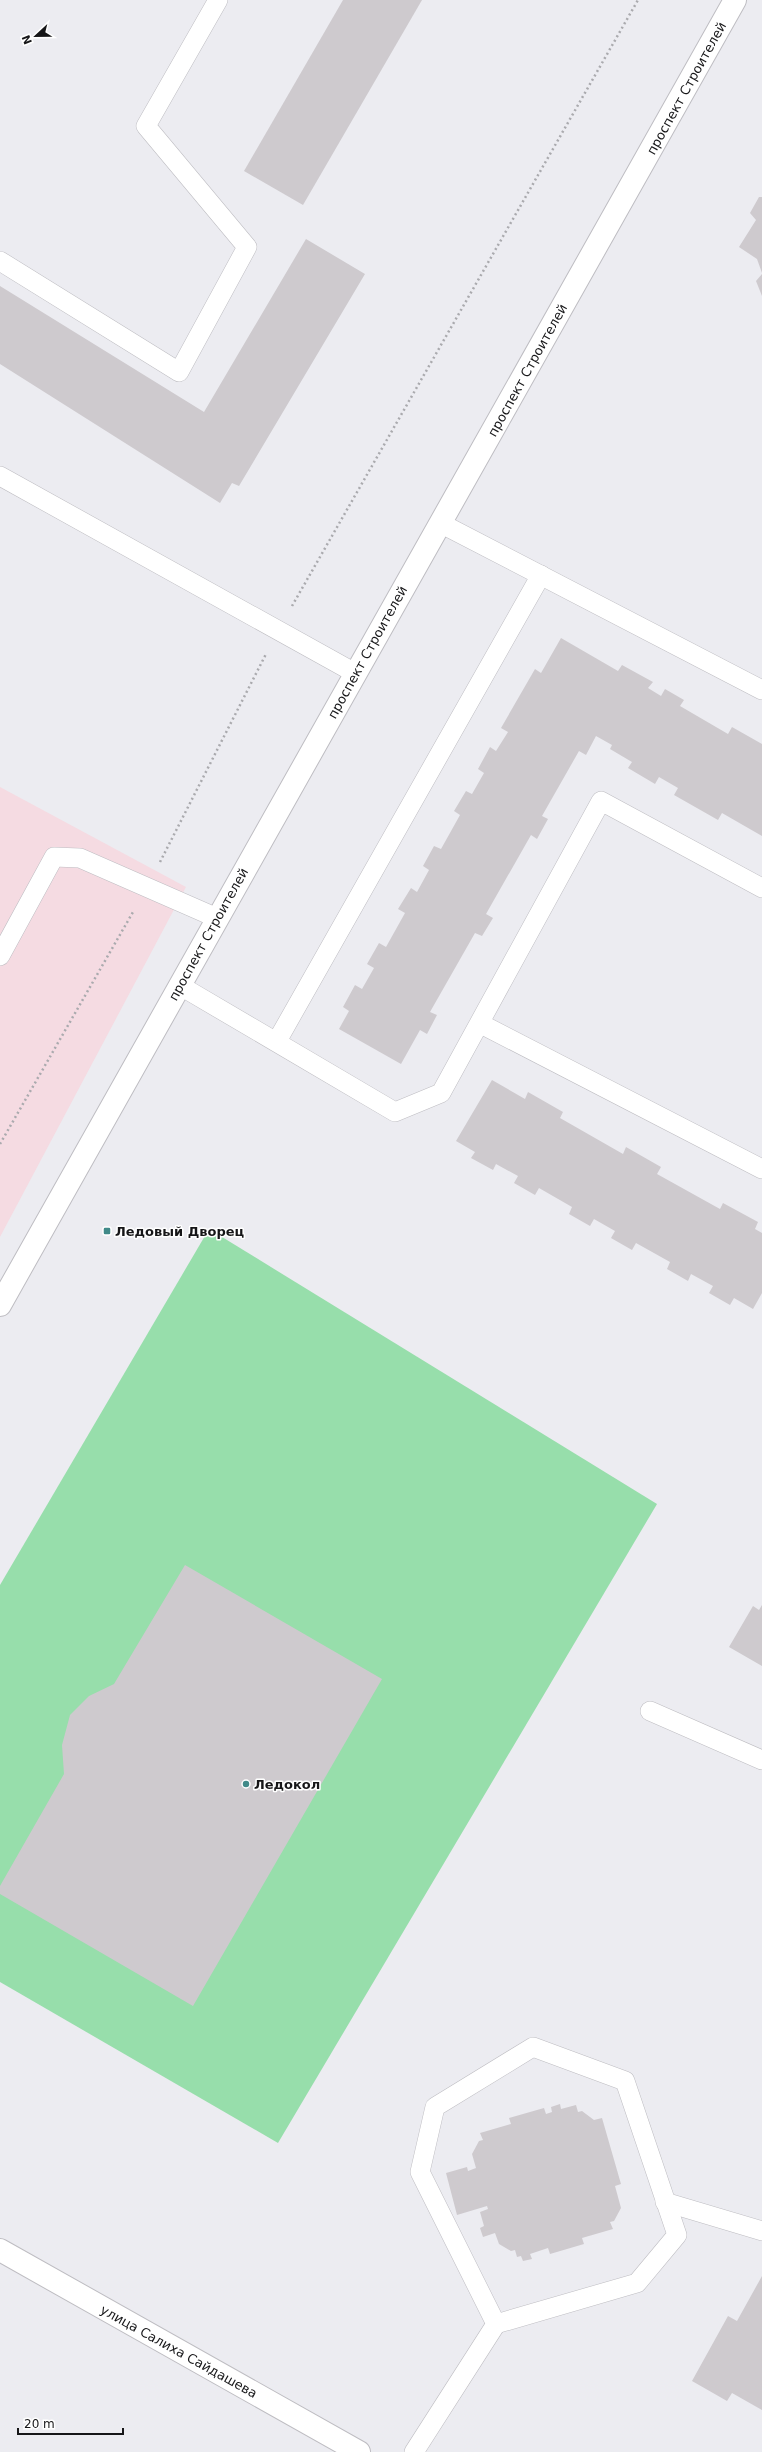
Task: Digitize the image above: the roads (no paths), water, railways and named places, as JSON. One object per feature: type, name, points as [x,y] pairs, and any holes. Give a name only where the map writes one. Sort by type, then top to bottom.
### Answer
[{"type":"street","name":"проспект Строителей","points":[[0,1305],[735,0]]},
{"type":"street","name":"улица Салиха Сайдашева","points":[[0,2250],[359,2452]]},
{"type":"lane","points":[[0,261],[179,372],[247,247],[146,126],[218,0]]},
{"type":"lane","points":[[0,476],[355,673]]},
{"type":"lane","points":[[440,523],[762,690]]},
{"type":"lane","points":[[277,1041],[541,575]]},
{"type":"lane","points":[[180,985],[395,1112],[441,1093],[481,1024],[602,801],[762,888]]},
{"type":"lane","points":[[0,956],[54,857],[80,858],[217,918]]},
{"type":"lane","points":[[481,1024],[762,1169]]},
{"type":"lane","points":[[650,1711],[762,1760]]},
{"type":"lane","points":[[414,2452],[496,2324],[637,2283],[677,2235],[625,2081],[533,2047],[435,2107],[420,2172],[496,2324]]},
{"type":"lane","points":[[665,2202],[762,2231]]},
{"type":"place","name":"Ледовый Дворец","points":[[107,1231]]},
{"type":"place","name":"Ледокол","points":[[246,1784]]}]
